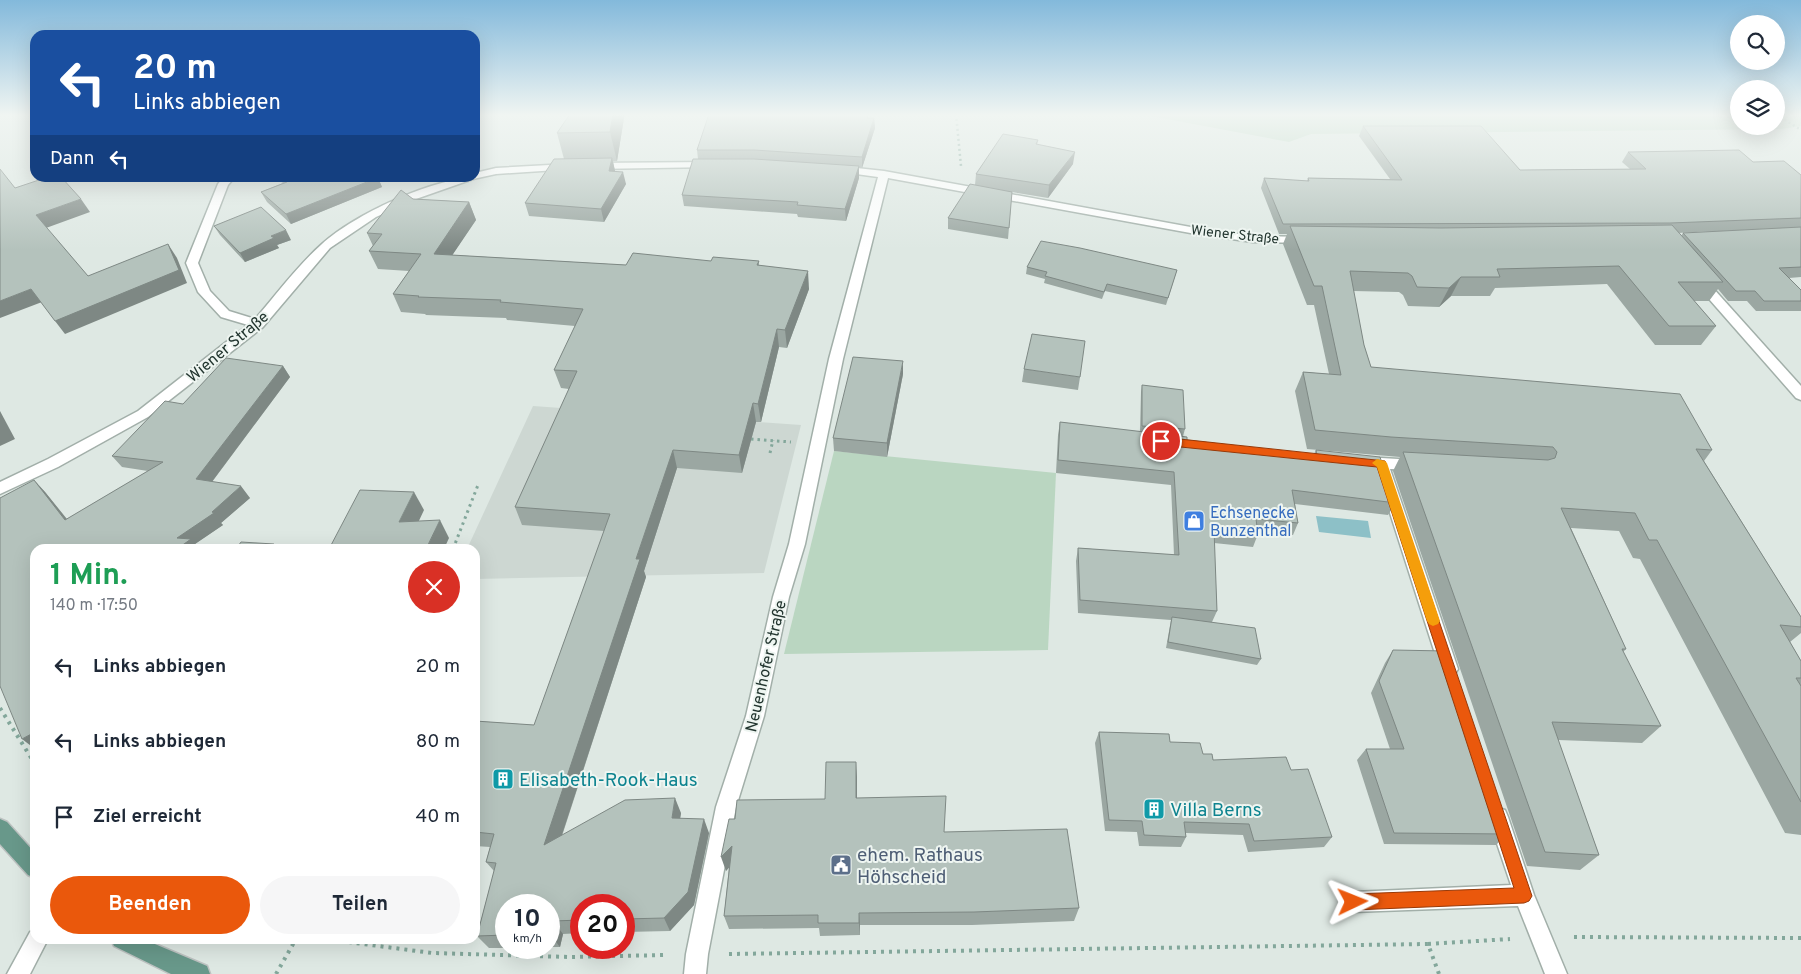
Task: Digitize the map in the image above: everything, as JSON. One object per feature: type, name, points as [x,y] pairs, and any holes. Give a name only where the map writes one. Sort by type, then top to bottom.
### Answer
[{"type":"main road","points":[[0,829],[30,862]]},
{"type":"main road","points":[[131,944],[163,960],[199,974]]},
{"type":"street","points":[[480,175],[496,171],[579,166],[723,165]]},
{"type":"street","name":"Wiener Straße","points":[[828,169],[884,174],[1196,232],[1253,239],[1312,240]]},
{"type":"street","name":"Neuenhofer Straße","points":[[695,974],[697,954],[726,807],[755,716],[781,597],[797,544],[836,359],[884,174]]},
{"type":"street","points":[[225,182],[192,264],[204,292],[225,314],[258,324]]},
{"type":"street","name":"Wiener Straße","points":[[0,488],[54,463],[143,414],[258,324],[312,261],[348,230],[372,215],[405,200],[457,182]]},
{"type":"street","points":[[1689,268],[1801,395]]},
{"type":"street","points":[[1362,461],[1430,466]]},
{"type":"street","points":[[1382,463],[1456,689]]},
{"type":"street","points":[[1493,802],[1524,896],[1556,974]]},
{"type":"street","points":[[1353,902],[1524,896]]},
{"type":"street","points":[[18,974],[33,944]]},
{"type":"path","points":[[960,159],[963,188]]},
{"type":"path","points":[[751,439],[819,443]]},
{"type":"path","points":[[770,453],[772,440]]},
{"type":"path","points":[[456,544],[478,485]]},
{"type":"path","points":[[0,708],[30,756]]},
{"type":"path","points":[[363,944],[432,953],[568,957],[1428,944],[1542,937],[1801,938]]},
{"type":"path","points":[[276,974],[293,944]]},
{"type":"path","points":[[1428,944],[1438,974]]},
{"type":"shaded area","points":[[533,406],[801,425],[764,573],[480,579],[480,544],[469,544]]},
{"type":"green space","points":[[834,451],[1056,473],[1048,650],[784,654]]},
{"type":"water","points":[[1316,516],[1368,521],[1371,538],[1319,532]]},
{"type":"building","points":[[554,159],[612,159],[609,171],[623,172],[601,209],[525,203]]},
{"type":"building","points":[[693,159],[761,159],[859,166],[845,209],[797,205],[798,202],[682,195]]},
{"type":"building","points":[[986,159],[1069,159],[1049,185],[976,174]]},
{"type":"building","points":[[1387,159],[1511,159],[1520,170],[1646,169],[1636,159],[1784,161],[1801,175],[1801,218],[1670,223],[1283,224],[1264,178],[1309,181],[1308,178],[1402,180]]},
{"type":"building","points":[[0,169],[15,188],[33,182],[66,182],[81,199],[36,215],[88,276],[168,244],[179,270],[55,321],[31,289],[0,301]]},
{"type":"building","points":[[287,182],[367,182],[286,214],[261,192]]},
{"type":"building","points":[[970,184],[1012,192],[1009,228],[948,218]]},
{"type":"building","points":[[401,190],[413,199],[469,202],[434,254],[626,265],[633,253],[711,261],[713,257],[759,261],[757,265],[808,271],[785,330],[777,329],[758,404],[753,403],[739,455],[673,450],[636,559],[640,559],[544,845],[625,800],[675,798],[672,818],[704,819],[688,892],[664,918],[635,919],[635,894],[570,894],[570,920],[560,921],[560,894],[495,894],[495,935],[480,936],[480,924],[496,863],[486,862],[494,834],[480,833],[480,721],[534,725],[610,514],[515,507],[577,371],[554,370],[583,309],[500,302],[501,300],[418,297],[393,294],[421,254],[369,251],[382,234],[367,233]]},
{"type":"building","points":[[261,207],[286,230],[271,236],[274,238],[240,253],[214,226]]},
{"type":"building","points":[[1672,225],[1723,282],[1678,282],[1716,326],[1669,326],[1619,266],[1497,269],[1500,277],[1461,277],[1449,288],[1417,287],[1412,276],[1408,273],[1350,271],[1364,345],[1371,367],[1680,394],[1712,450],[1696,449],[1801,617],[1801,627],[1780,625],[1801,661],[1801,678],[1796,678],[1801,686],[1801,802],[1657,540],[1649,540],[1635,513],[1561,508],[1626,649],[1622,649],[1661,726],[1552,722],[1599,855],[1545,852],[1403,452],[1548,460],[1555,458],[1557,452],[1553,447],[1391,437],[1315,430],[1303,372],[1341,375],[1322,286],[1314,286],[1290,226],[1441,228]]},
{"type":"building","points":[[1801,227],[1801,267],[1779,268],[1801,290],[1801,301],[1764,301],[1755,291],[1736,291],[1683,233]]},
{"type":"building","points":[[1041,241],[1177,270],[1168,298],[1107,284],[1104,292],[1045,276],[1047,272],[1027,267]]},
{"type":"building","points":[[1032,334],[1085,341],[1080,377],[1024,369]]},
{"type":"building","points":[[853,357],[903,361],[887,443],[833,438]]},
{"type":"building","points":[[226,358],[283,366],[196,479],[241,486],[212,512],[214,513],[177,538],[191,539],[184,544],[30,544],[30,735],[22,739],[0,686],[0,498],[34,480],[65,520],[163,462],[112,456],[165,401],[183,404]]},
{"type":"building","points":[[1142,385],[1183,390],[1185,429],[1142,426]]},
{"type":"building","points":[[1060,422],[1187,437],[1187,440],[1317,456],[1316,450],[1380,457],[1396,503],[1292,490],[1298,523],[1256,519],[1258,534],[1214,529],[1217,611],[1080,600],[1078,548],[1179,555],[1174,472],[1058,460]]},
{"type":"building","points":[[360,490],[414,492],[399,522],[440,520],[428,544],[332,544]]},
{"type":"building","points":[[241,542],[274,544],[240,544]]},
{"type":"building","points":[[1172,617],[1255,628],[1261,659],[1168,642]]},
{"type":"building","points":[[1393,650],[1446,651],[1507,834],[1394,833],[1366,749],[1404,749],[1379,681]]},
{"type":"building","points":[[1099,732],[1169,734],[1170,742],[1200,743],[1203,754],[1212,754],[1213,760],[1286,757],[1291,770],[1308,769],[1332,837],[1254,841],[1249,824],[1184,822],[1186,837],[1144,835],[1142,821],[1109,820]]},
{"type":"building","name":"ehem. Rathaus Höhscheid","points":[[826,762],[856,762],[856,798],[946,796],[944,832],[1067,829],[1079,908],[974,912],[859,913],[859,923],[818,923],[818,915],[724,916],[732,846],[721,857],[729,819],[735,819],[737,800],[825,799]]},
{"type":"slow traffic","points":[[1377,463],[1382,463],[1433,621]]},
{"type":"place","name":"Echsenecke Bunzenthal","points":[[1194,521]]},
{"type":"place","name":"Elisabeth-Rook-Haus","points":[[503,779]]},
{"type":"place","name":"Villa Berns","points":[[1154,809]]},
{"type":"place","name":"ehem. Rathaus Höhscheid","points":[[841,865]]},
{"type":"route","points":[[1161,441],[1382,463],[1524,896],[1353,902]]}]
